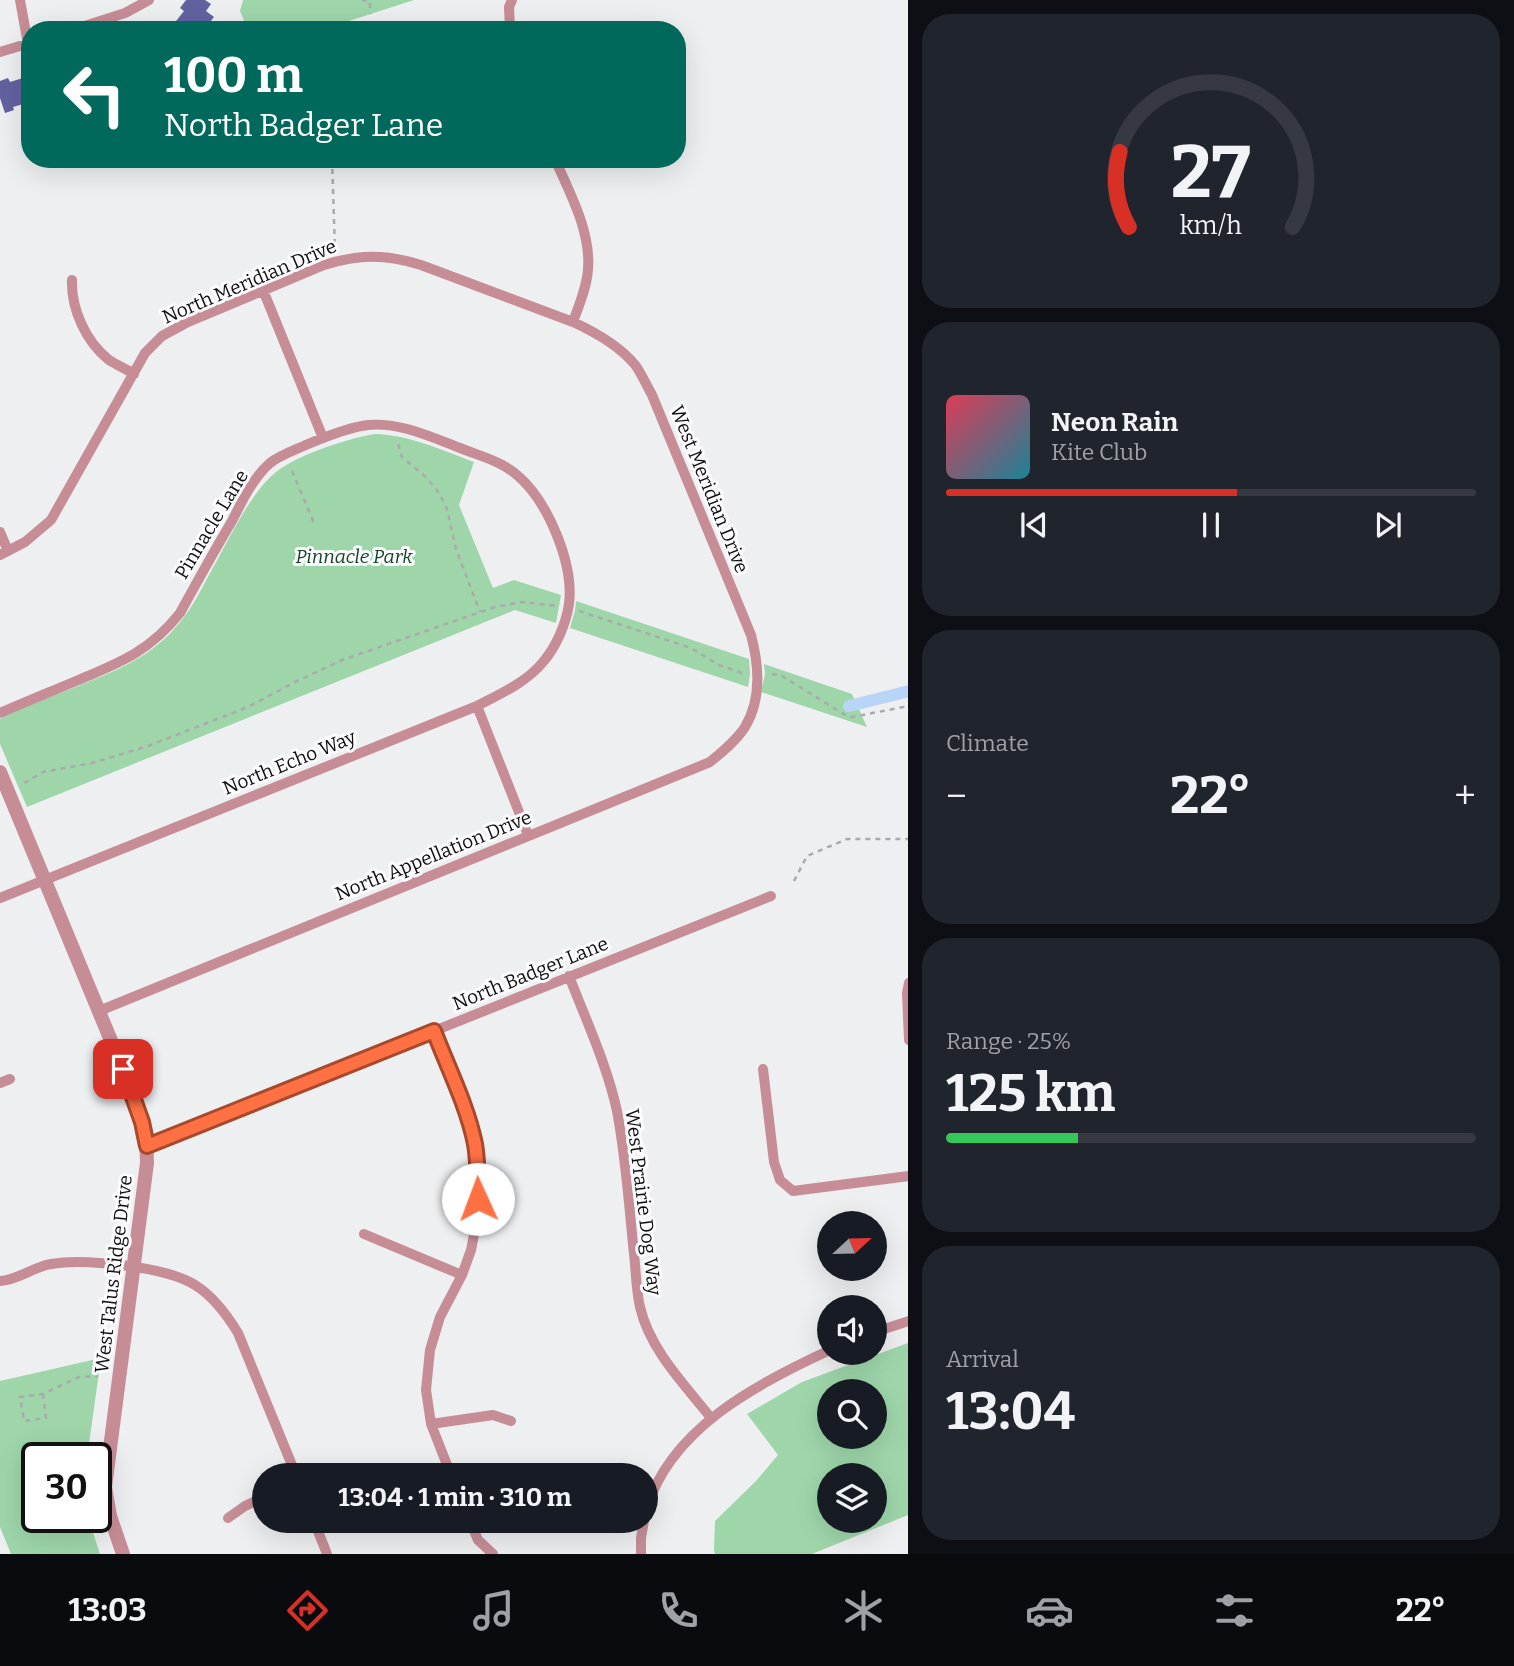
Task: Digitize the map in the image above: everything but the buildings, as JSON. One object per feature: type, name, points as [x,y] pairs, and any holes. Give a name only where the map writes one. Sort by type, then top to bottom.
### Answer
[{"type":"street","points":[[20,0],[24,21]]},
{"type":"street","points":[[100,21],[125,13],[149,0]]},
{"type":"street","points":[[510,21],[509,7],[512,0]]},
{"type":"street","points":[[0,52],[21,45]]},
{"type":"street","points":[[559,168],[586,234],[589,248],[586,283],[573,321]]},
{"type":"street","name":"North Meridian Drive","points":[[4,553],[25,542],[51,520],[145,353],[162,336],[186,323],[263,290],[342,259],[375,256],[399,258],[573,321]]},
{"type":"street","points":[[72,279],[74,303],[96,348],[111,361],[134,374]]},
{"type":"street","points":[[263,290],[323,438]]},
{"type":"street","name":"West Meridian Drive","points":[[573,321],[622,352],[636,367],[652,396],[751,635],[758,674],[755,703]]},
{"type":"street","name":"Pinnacle Lane","points":[[0,713],[121,662],[150,643],[168,628],[180,613],[257,478],[270,463],[323,438],[365,425],[397,426],[499,463],[531,488],[556,534],[564,559],[569,581],[568,608],[564,623]]},
{"type":"street","points":[[0,532],[4,553]]},
{"type":"street","name":"North Echo Way","points":[[0,898],[477,705],[509,689],[543,663],[556,643],[564,623]]},
{"type":"street","name":"North Appellation Drive","points":[[99,1010],[710,762],[728,747],[745,727],[755,703]]},
{"type":"street","points":[[477,705],[528,835]]},
{"type":"street","name":"West Talus Ridge Drive","points":[[0,772],[131,1089],[147,1146],[105,1487],[110,1516],[123,1554]]},
{"type":"street","name":"North Badger Lane","points":[[147,1146],[771,896]]},
{"type":"street","name":"West Prairie Dog Way","points":[[569,976],[604,1068],[616,1108],[622,1138],[640,1307],[651,1335],[665,1359],[711,1418]]},
{"type":"street","points":[[908,983],[908,1040]]},
{"type":"street","points":[[434,1031],[475,1144],[478,1178],[477,1220],[471,1250],[462,1275],[440,1317],[430,1350],[426,1390],[431,1424],[446,1463]]},
{"type":"street","points":[[763,1069],[774,1162],[780,1180],[793,1191],[908,1176]]},
{"type":"street","points":[[364,1234],[462,1275]]},
{"type":"street","points":[[0,1281],[51,1264],[82,1262],[173,1274],[195,1285],[228,1317],[243,1345],[291,1463]]},
{"type":"street","points":[[887,1328],[908,1321]]},
{"type":"street","points":[[658,1479],[673,1456],[711,1418],[759,1386],[817,1356]]},
{"type":"street","points":[[431,1424],[493,1415],[511,1421]]},
{"type":"street","points":[[228,1518],[252,1503]]},
{"type":"street","points":[[319,1533],[327,1554]]},
{"type":"street","points":[[475,1533],[478,1540],[493,1554]]},
{"type":"street","points":[[641,1554],[642,1533]]},
{"type":"path","points":[[362,0],[370,1],[370,14]]},
{"type":"path","points":[[332,168],[335,255]]},
{"type":"path","points":[[398,444],[402,457],[439,492],[447,509],[456,550],[480,612]]},
{"type":"path","points":[[292,471],[314,523]]},
{"type":"path","points":[[24,783],[43,772],[92,763],[148,747],[247,707],[342,660],[502,605],[522,602],[568,608],[691,648],[719,665],[742,673]]},
{"type":"path","points":[[772,674],[782,676],[842,714],[852,717],[908,706]]},
{"type":"path","points":[[794,881],[807,856],[848,839],[908,839]]},
{"type":"path","points":[[43,1394],[46,1418],[24,1421],[20,1397],[43,1394],[79,1377],[98,1376]]},
{"type":"green space","points":[[243,0],[414,0],[349,21],[244,21],[240,11]]},
{"type":"green space","name":"Pinnacle Park","points":[[375,434],[413,440],[474,462],[459,505],[493,588],[514,580],[561,595],[556,623],[515,610],[27,807],[0,744],[0,719],[114,671],[164,640],[189,610],[256,493],[276,472],[310,453]]},
{"type":"green space","points":[[576,601],[749,659],[748,687],[570,628]]},
{"type":"green space","points":[[764,664],[852,694],[867,727],[761,692]]},
{"type":"green space","points":[[908,1343],[908,1515],[887,1524],[887,1463],[817,1463],[817,1533],[864,1533],[812,1554],[715,1554],[715,1521],[778,1455],[747,1414],[802,1382],[848,1365],[887,1365],[887,1351]]},
{"type":"green space","points":[[101,1358],[89,1442],[21,1442],[21,1533],[93,1533],[100,1554],[11,1554],[0,1527],[0,1381]]},
{"type":"waterway","points":[[849,706],[908,691]]},
{"type":"route","points":[[123,1069],[142,1122],[147,1146],[434,1031],[475,1144],[478,1199]]}]
